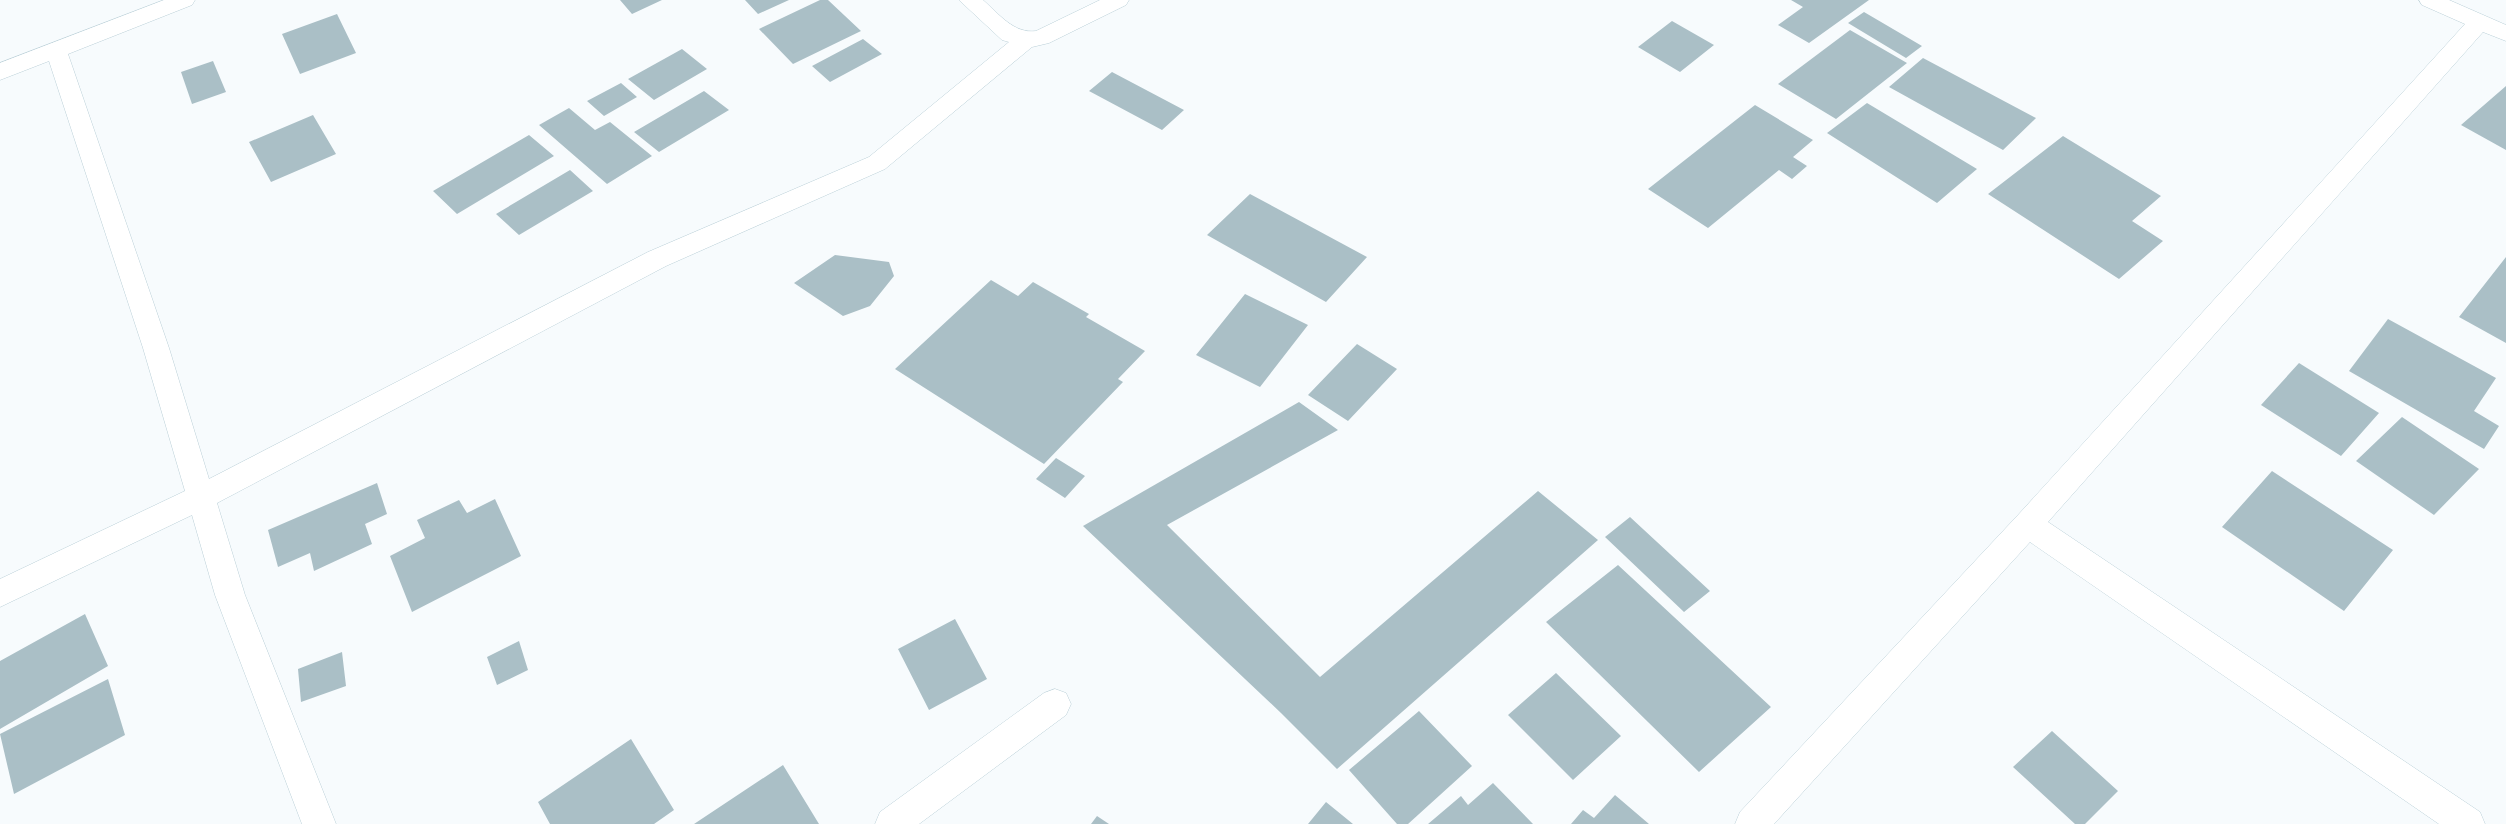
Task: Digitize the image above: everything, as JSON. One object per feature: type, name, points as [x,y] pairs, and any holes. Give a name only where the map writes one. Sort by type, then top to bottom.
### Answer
[{"type":"street","points":[[0,72],[184,0]]},
{"type":"street","points":[[970,0],[1010,35],[1026,40],[1041,38],[1118,0]]},
{"type":"street","points":[[2430,0],[2506,34]]},
{"type":"street","points":[[1752,824],[2028,524],[2480,22]]},
{"type":"street","points":[[0,594],[201,497],[656,259],[877,163],[1026,40]]},
{"type":"street","points":[[56,50],[156,348],[230,595],[319,824]]},
{"type":"street","points":[[2028,524],[2468,824]]},
{"type":"street","points":[[892,824],[1055,704]]},
{"type":"building","points":[[620,0],[662,0],[632,14]]},
{"type":"building","points":[[745,0],[789,0],[758,14]]},
{"type":"building","points":[[820,0],[828,0],[861,31],[793,64],[759,29]]},
{"type":"building","points":[[1791,0],[1869,0],[1809,43],[1778,25],[1803,7]]},
{"type":"building","points":[[1864,12],[1922,46],[1906,58],[1848,23]]},
{"type":"building","points":[[337,14],[356,53],[300,74],[282,34]]},
{"type":"building","points":[[1672,21],[1714,45],[1680,72],[1638,47]]},
{"type":"building","points":[[1850,30],[1907,63],[1836,119],[1778,84]]},
{"type":"building","points":[[863,39],[882,54],[830,82],[812,66]]},
{"type":"building","points":[[682,49],[707,69],[654,100],[628,79]]},
{"type":"building","points":[[1923,58],[2036,118],[2003,150],[1889,87]]},
{"type":"building","points":[[213,61],[226,92],[192,104],[181,72]]},
{"type":"building","points":[[1112,72],[1184,110],[1162,130],[1089,91]]},
{"type":"building","points":[[621,83],[637,97],[604,116],[587,101]]},
{"type":"building","points":[[2506,86],[2506,150],[2461,125]]},
{"type":"building","points":[[704,91],[729,110],[659,152],[634,132]]},
{"type":"building","points":[[1867,103],[1977,169],[1937,203],[1827,133]]},
{"type":"building","points":[[1755,105],[1813,140],[1793,157],[1807,166],[1792,179],[1779,170],[1708,228],[1648,189]]},
{"type":"building","points":[[569,108],[595,130],[610,122],[652,156],[607,184],[539,125]]},
{"type":"building","points":[[313,115],[336,154],[271,182],[249,142]]},
{"type":"building","points":[[529,135],[554,156],[457,214],[433,191]]},
{"type":"building","points":[[2063,136],[2161,196],[2132,221],[2163,241],[2119,279],[1988,194]]},
{"type":"building","points":[[570,170],[593,191],[519,235],[496,214]]},
{"type":"building","points":[[1250,194],[1367,257],[1326,302],[1207,235]]},
{"type":"building","points":[[835,255],[889,262],[894,276],[870,306],[843,316],[794,283]]},
{"type":"building","points":[[2506,257],[2506,343],[2459,317]]},
{"type":"building","points":[[991,280],[1018,296],[1033,282],[1089,314],[1086,317],[1145,351],[1118,379],[1123,382],[1044,464],[895,369]]},
{"type":"building","points":[[1245,294],[1308,325],[1260,387],[1196,355]]},
{"type":"building","points":[[2388,319],[2496,378],[2474,411],[2499,426],[2484,449],[2349,371]]},
{"type":"building","points":[[1357,344],[1397,369],[1348,421],[1308,395]]},
{"type":"building","points":[[2299,363],[2379,413],[2341,456],[2261,405]]},
{"type":"building","points":[[1299,402],[1338,430],[1167,525],[1320,677],[1538,491],[1598,540],[1337,769],[1281,713],[1083,526]]},
{"type":"building","points":[[2402,417],[2479,469],[2434,515],[2356,461]]},
{"type":"building","points":[[1056,458],[1085,476],[1065,498],[1036,479]]},
{"type":"building","points":[[2272,471],[2393,550],[2344,611],[2222,527]]},
{"type":"building","points":[[377,483],[387,514],[365,524],[372,544],[314,571],[310,553],[278,567],[268,530]]},
{"type":"building","points":[[495,499],[521,556],[412,612],[390,556],[425,538],[417,520],[459,500],[467,513]]},
{"type":"building","points":[[1630,517],[1710,591],[1684,612],[1605,537]]},
{"type":"building","points":[[1618,565],[1771,707],[1699,772],[1546,622]]},
{"type":"building","points":[[85,614],[108,666],[0,729],[0,661]]},
{"type":"building","points":[[955,619],[987,679],[929,710],[898,649]]},
{"type":"building","points":[[519,641],[528,670],[497,685],[487,657]]},
{"type":"building","points":[[342,652],[346,686],[301,702],[298,669]]},
{"type":"building","points":[[1556,673],[1621,736],[1573,780],[1508,715]]},
{"type":"building","points":[[108,679],[125,735],[14,794],[0,734]]},
{"type":"building","points":[[1419,711],[1472,766],[1408,824],[1397,824],[1349,770]]},
{"type":"building","points":[[2052,731],[2118,791],[2085,824],[2075,824],[2013,767]]},
{"type":"building","points":[[631,739],[674,810],[654,824],[550,824],[538,802]]},
{"type":"building","points":[[783,765],[819,824],[694,824]]},
{"type":"building","points":[[1493,783],[1533,824],[1428,824],[1461,796],[1468,805]]},
{"type":"building","points":[[1615,795],[1649,824],[1571,824],[1583,810],[1594,818]]},
{"type":"building","points":[[1326,802],[1353,824],[1308,824]]},
{"type":"building","points":[[1097,816],[1109,824],[1091,824]]}]
